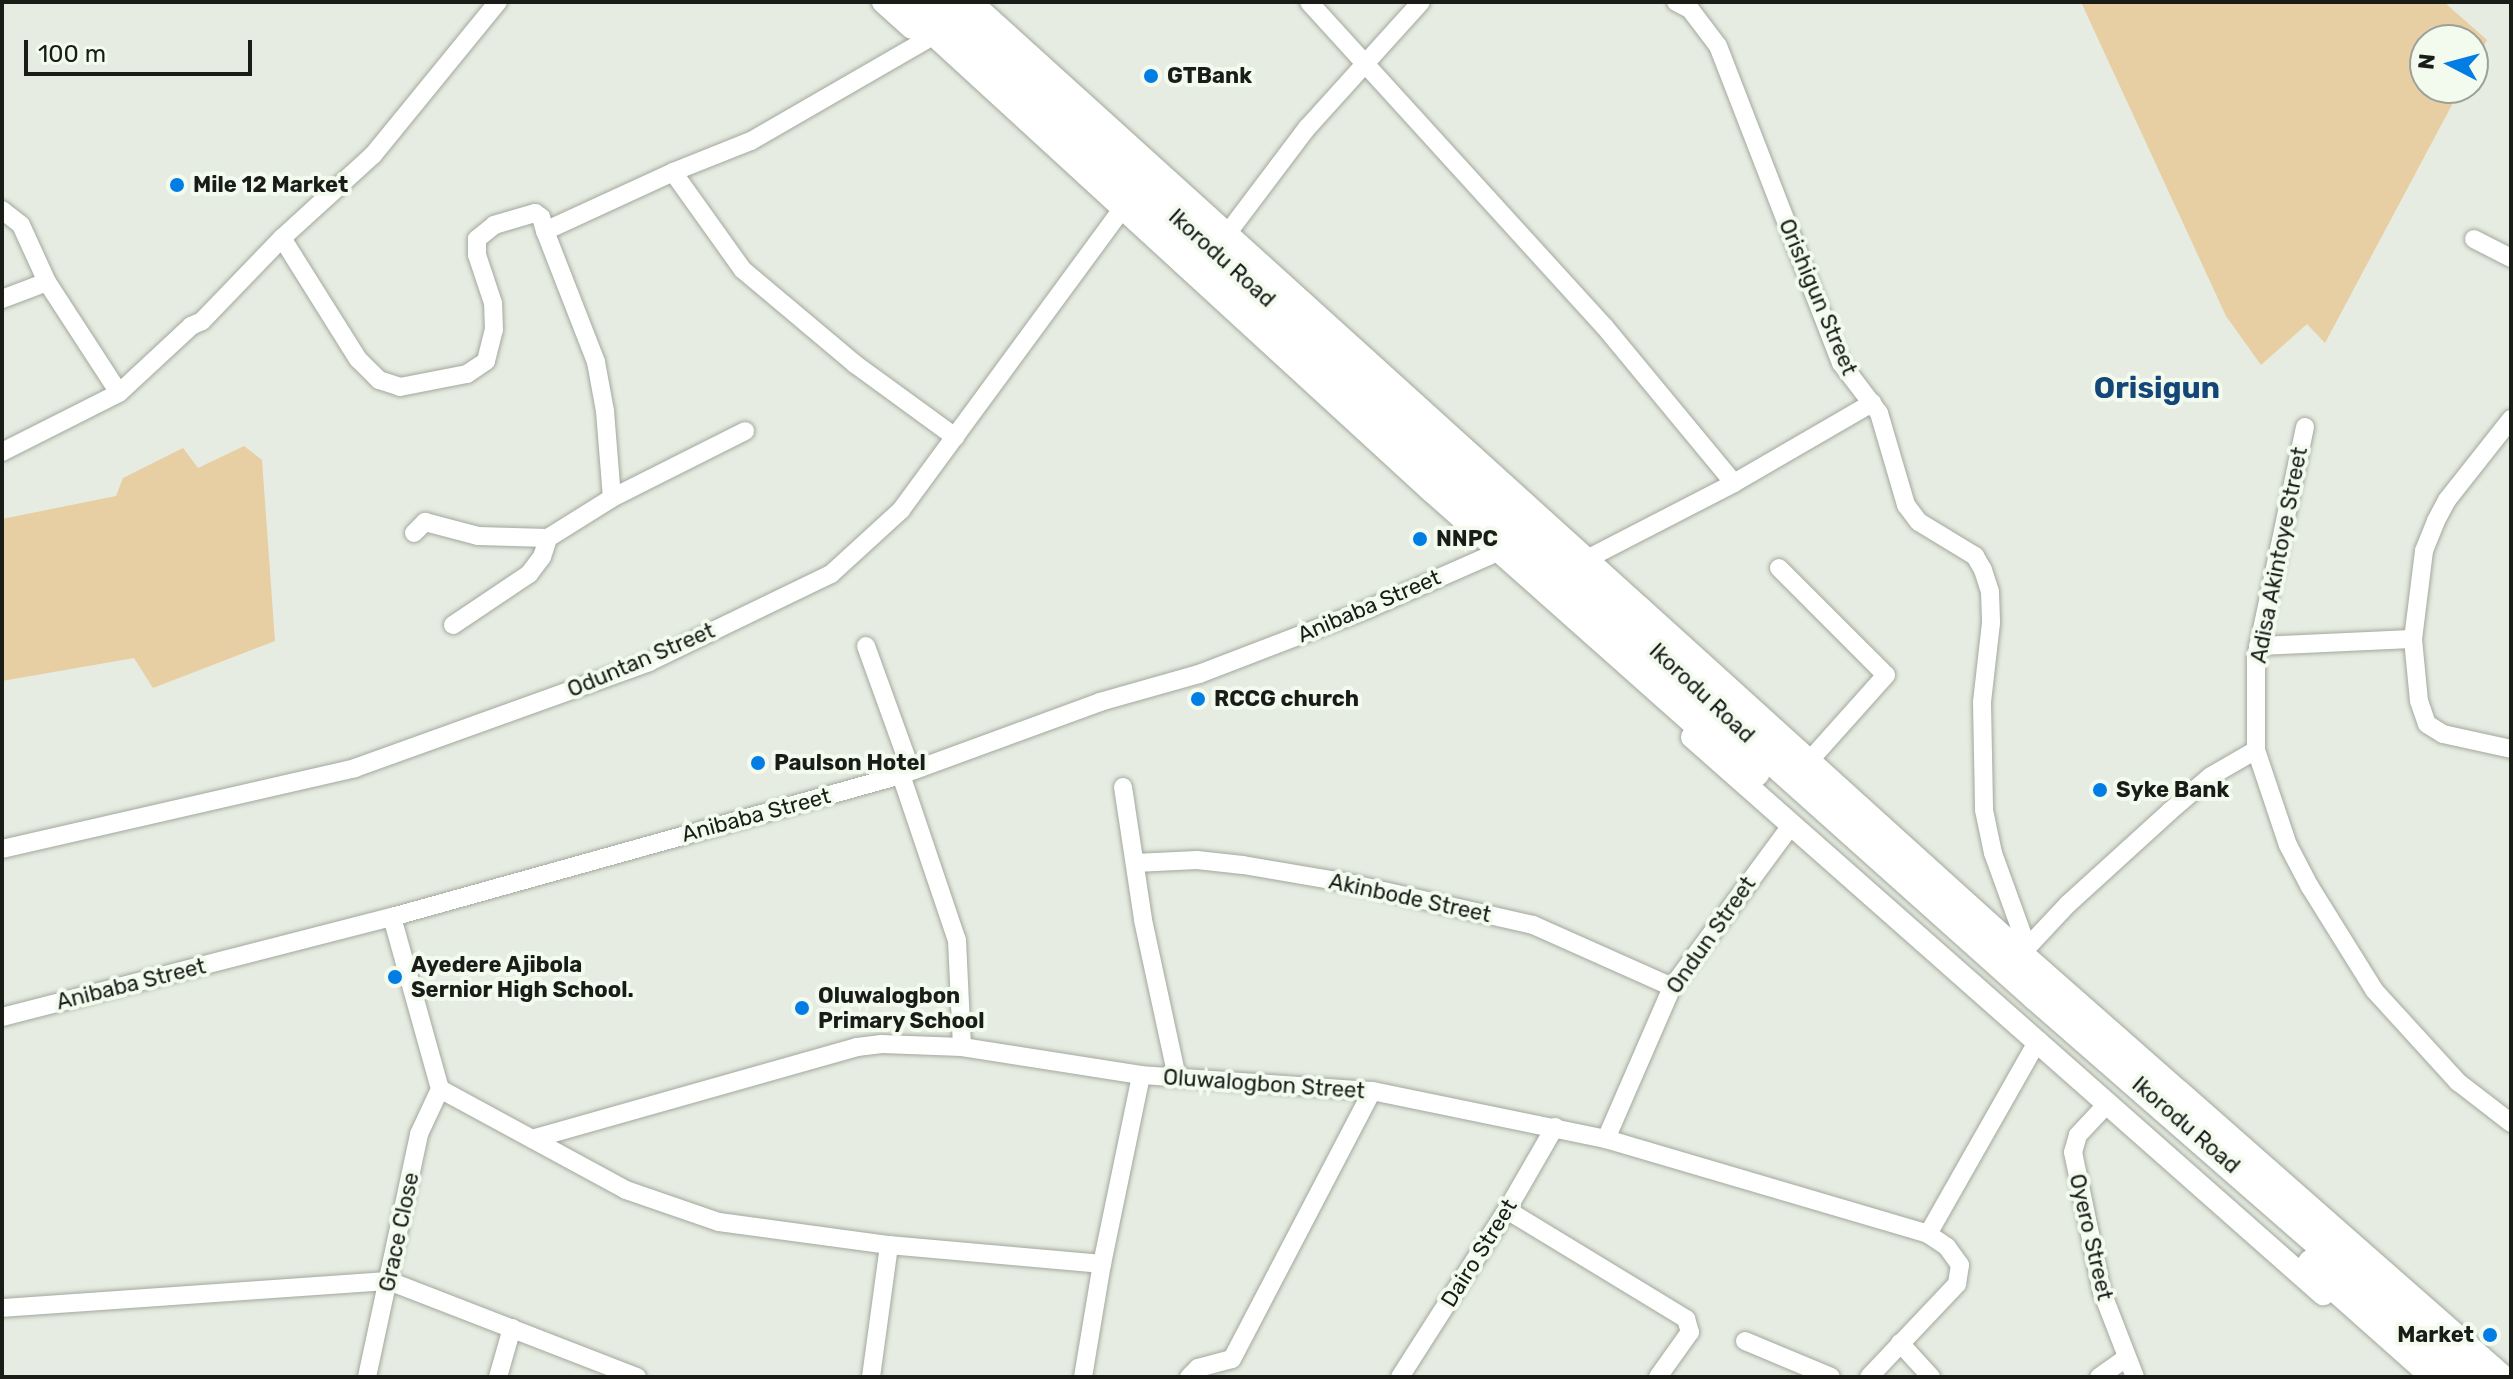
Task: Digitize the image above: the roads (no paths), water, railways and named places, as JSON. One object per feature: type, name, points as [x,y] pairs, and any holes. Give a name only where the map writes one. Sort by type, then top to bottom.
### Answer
[{"type":"highway","name":"Ikorodu Road","points":[[905,2],[999,99],[1109,204],[1434,487],[2439,1377]]},
{"type":"highway","name":"Ikorodu Road","points":[[937,2],[1569,568],[1753,741],[2025,984],[2475,1377]]},
{"type":"street","points":[[2,452],[119,393],[191,326],[202,321],[282,238],[373,155],[498,2]]},
{"type":"street","name":"Ikorodu Road","points":[[883,2],[999,99]]},
{"type":"street","name":"Ikorodu Road","points":[[971,2],[1809,761],[2504,1377]]},
{"type":"street","points":[[1309,2],[1604,326],[1734,483]]},
{"type":"street","points":[[1227,234],[1307,128],[1421,2]]},
{"type":"street","name":"Orishigun Street","points":[[1687,4],[1718,46],[1841,363],[1879,413],[1902,493],[1912,515],[1925,527],[1975,556],[1987,581],[1991,623],[1982,702],[1984,810],[1993,853],[2025,950]]},
{"type":"street","points":[[545,231],[673,172],[751,141],[926,40]]},
{"type":"street","points":[[673,172],[743,270],[855,364],[955,437]]},
{"type":"street","name":"Ikorodu Road","points":[[1109,204],[1790,827],[2038,1040],[2419,1377]]},
{"type":"street","name":"Oduntan Street","points":[[2,849],[355,768],[649,662],[831,574],[901,510],[955,437],[1109,204]]},
{"type":"street","points":[[2,210],[21,225],[47,282],[119,393]]},
{"type":"street","points":[[282,238],[358,359],[379,380],[400,387],[467,374],[486,361],[494,330],[493,303],[477,255],[477,239],[494,225],[524,213],[535,213],[541,217],[596,362],[605,411],[612,498]]},
{"type":"street","points":[[2474,239],[2511,258]]},
{"type":"street","points":[[2,299],[47,282]]},
{"type":"street","points":[[1585,560],[1734,483],[1872,403]]},
{"type":"street","points":[[2511,419],[2447,500],[2436,521],[2424,551],[2413,639],[2419,701],[2427,724],[2443,734],[2511,749]]},
{"type":"street","name":"Adisa Akintoye Street","points":[[2305,427],[2258,646],[2256,750],[2288,845],[2310,887],[2374,990],[2458,1082],[2511,1123]]},
{"type":"street","points":[[414,533],[425,522],[478,536],[548,538],[612,498],[745,431]]},
{"type":"street","points":[[453,625],[529,574],[542,557],[548,538]]},
{"type":"street","name":"Anibaba Street","points":[[2,1017],[392,917],[906,773],[1100,702],[1199,674],[1368,609],[1491,555]]},
{"type":"street","points":[[1779,568],[1886,675],[1809,761]]},
{"type":"street","points":[[2258,646],[2413,639]]},
{"type":"street","points":[[866,646],[957,940],[962,1047]]},
{"type":"street","points":[[2025,950],[2200,785],[2256,750]]},
{"type":"street","points":[[1123,787],[1143,920],[1177,1077]]},
{"type":"street","name":"Ondun Street","points":[[1606,1139],[1672,987],[1790,827]]},
{"type":"street","name":"Akinbode Street","points":[[1135,863],[1197,860],[1243,865],[1344,882],[1533,925],[1672,987]]},
{"type":"street","points":[[392,917],[440,1089],[626,1190],[719,1222],[889,1245],[1102,1264]]},
{"type":"street","points":[[1928,1234],[2038,1040]]},
{"type":"street","name":"Oluwalogbon Street","points":[[532,1139],[857,1047],[912,1043],[962,1047],[1141,1075],[1372,1091],[1606,1139],[1928,1234],[1947,1247],[1960,1265],[1957,1284],[1900,1343]]},
{"type":"street","points":[[1083,1377],[1102,1264],[1141,1075]]},
{"type":"street","name":"Grace Close","points":[[367,1377],[419,1134],[440,1089]]},
{"type":"street","points":[[1189,1377],[1198,1368],[1232,1359],[1372,1091]]},
{"type":"street","name":"Oyero Street","points":[[2108,1103],[2078,1135],[2073,1152],[2102,1292],[2125,1359],[2135,1377]]},
{"type":"street","name":"Dairo Street","points":[[1400,1377],[1507,1210],[1555,1127]]},
{"type":"street","points":[[1507,1210],[1686,1319],[1690,1332],[1658,1377]]},
{"type":"street","points":[[871,1377],[889,1245]]},
{"type":"street","points":[[2,1308],[389,1281],[637,1377]]},
{"type":"street","points":[[498,1377],[512,1328]]},
{"type":"street","points":[[1745,1341],[1831,1377]]},
{"type":"street","points":[[1869,1377],[1900,1343],[1931,1377]]},
{"type":"street","points":[[2099,1377],[2125,1359]]},
{"type":"place","name":"GTBank","points":[[1151,76]]},
{"type":"place","name":"Mile 12 Market","points":[[177,185]]},
{"type":"place","name":"NNPC","points":[[1420,539]]},
{"type":"place","name":"RCCG church","points":[[1198,699]]},
{"type":"place","name":"Paulson Hotel","points":[[758,763]]},
{"type":"place","name":"Syke Bank","points":[[2100,790]]},
{"type":"place","name":"Ayedere Ajibola Sernior High School.","points":[[395,977]]},
{"type":"place","name":"Oluwalogbon Primary School","points":[[802,1008]]},
{"type":"place","name":"Market","points":[[2490,1335]]},
{"type":"district","name":"Orisigun","points":[[2157,388]]}]
